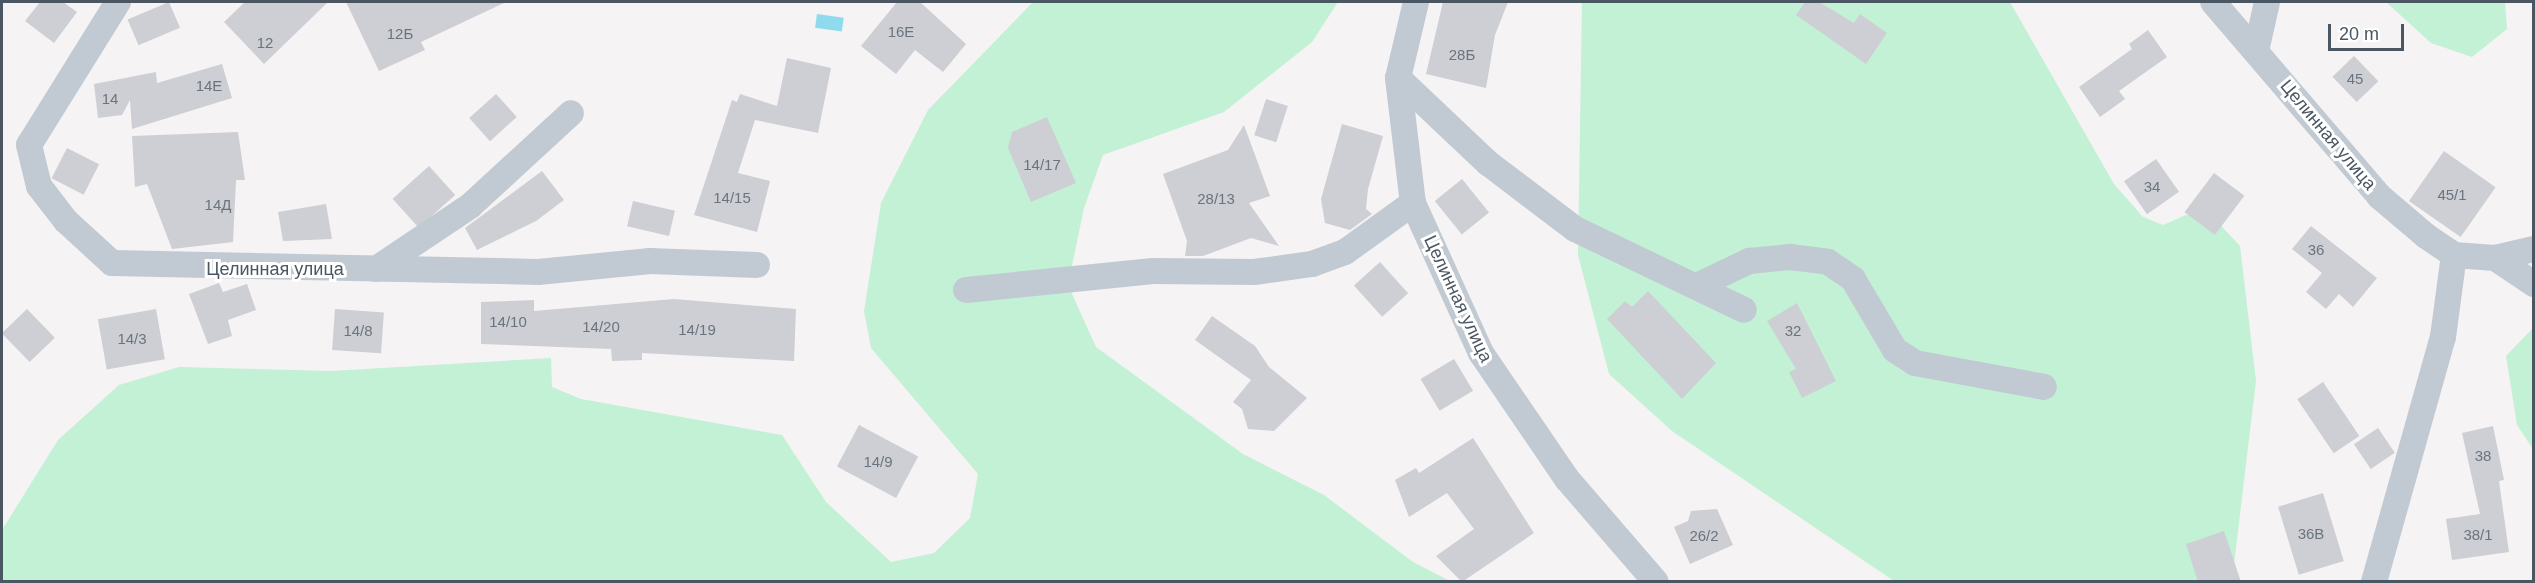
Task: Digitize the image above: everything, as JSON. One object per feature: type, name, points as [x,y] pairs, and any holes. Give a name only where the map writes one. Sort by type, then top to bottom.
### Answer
[{"type":"street","name":"Целинная улица","points":[[118,2],[29,145],[39,186],[94,251],[112,263],[132,267],[538,272],[650,261],[757,265]]},
{"type":"street","name":"Целинная улица","points":[[1416,2],[1398,78],[1413,203],[1481,353],[1567,479],[1656,582]]},
{"type":"street","name":"Целинная улица","points":[[2213,2],[2379,196],[2454,255]]},
{"type":"street","points":[[2256,51],[2268,2]]},
{"type":"street","points":[[1398,78],[1488,163],[1575,229],[1744,310]]},
{"type":"street","points":[[376,269],[470,206],[571,113]]},
{"type":"street","points":[[966,290],[1153,271],[1254,272],[1311,264],[1346,252],[1413,203]]},
{"type":"street","points":[[2374,582],[2443,337],[2454,255],[2495,258],[2534,249]]},
{"type":"street","points":[[1697,286],[1749,261],[1790,256],[1828,262],[1853,279],[1895,350],[1915,363],[2044,387]]},
{"type":"street","points":[[2495,258],[2534,284]]},
{"type":"green space","points":[[1033,2],[1338,2],[1312,42],[1224,112],[1103,155],[1084,208],[1068,285],[1096,347],[1243,454],[1324,495],[1413,562],[1450,581],[2,582],[2,530],[58,440],[119,385],[179,367],[331,371],[551,358],[552,387],[581,399],[782,435],[826,502],[891,562],[934,553],[970,518],[978,474],[871,348],[864,311],[881,203],[928,110]]},
{"type":"green space","points":[[1582,2],[2010,2],[2114,184],[2143,217],[2163,225],[2186,215],[2213,217],[2240,246],[2256,381],[2232,581],[1894,581],[1672,431],[1609,374],[1578,255]]},
{"type":"green space","points":[[2386,2],[2505,2],[2507,29],[2472,57],[2431,43]]},
{"type":"green space","points":[[2533,328],[2533,449],[2517,425],[2506,356]]},
{"type":"water","points":[[817,14],[844,18],[842,32],[815,28]]},
{"type":"building","points":[[40,2],[63,2],[77,12],[54,43],[25,21]]},
{"type":"building","points":[[169,2],[180,28],[139,45],[128,20]]},
{"type":"building","points":[[245,2],[328,2],[264,64],[224,22]]},
{"type":"building","points":[[346,2],[506,2],[421,42],[425,50],[379,71]]},
{"type":"building","points":[[897,2],[920,2],[966,44],[943,72],[915,50],[896,74],[861,46]]},
{"type":"building","points":[[1443,2],[1508,2],[1495,35],[1486,88],[1426,74]]},
{"type":"building","points":[[1805,2],[1819,2],[1854,23],[1860,14],[1887,33],[1866,64],[1796,15]]},
{"type":"building","points":[[2148,30],[2167,57],[2119,91],[2125,99],[2100,117],[2079,87],[2132,49],[2129,44]]},
{"type":"building","points":[[2354,56],[2378,81],[2357,102],[2332,77]]},
{"type":"building","points":[[787,58],[831,68],[818,133],[755,120],[738,173],[770,181],[757,232],[694,215],[732,100],[737,102],[740,94],[777,106]]},
{"type":"building","points":[[222,64],[232,98],[132,129],[130,100],[122,115],[98,118],[94,84],[156,72],[157,83]]},
{"type":"building","points":[[496,94],[517,117],[490,141],[469,118]]},
{"type":"building","points":[[1266,99],[1288,106],[1276,142],[1254,135]]},
{"type":"building","points":[[1047,117],[1076,183],[1031,202],[1008,148],[1012,132]]},
{"type":"building","points":[[1342,124],[1383,136],[1368,189],[1366,209],[1372,214],[1350,230],[1325,223],[1321,199]]},
{"type":"building","points":[[1244,125],[1270,196],[1249,203],[1279,246],[1251,238],[1203,256],[1185,256],[1187,241],[1163,174],[1228,150]]},
{"type":"building","points":[[238,132],[245,180],[236,180],[233,242],[172,249],[147,184],[135,187],[132,136]]},
{"type":"building","points":[[67,148],[99,164],[84,195],[52,178]]},
{"type":"building","points":[[2444,151],[2496,187],[2461,237],[2409,201]]},
{"type":"building","points":[[2156,159],[2179,192],[2147,214],[2124,181]]},
{"type":"building","points":[[429,166],[455,195],[419,228],[393,199]]},
{"type":"building","points":[[542,171],[564,200],[536,221],[477,250],[465,228]]},
{"type":"building","points":[[2214,173],[2244,196],[2215,235],[2185,212]]},
{"type":"building","points":[[1462,179],[1489,212],[1462,234],[1435,201]]},
{"type":"building","points":[[633,201],[675,211],[669,236],[627,226]]},
{"type":"building","points":[[326,204],[332,239],[283,241],[278,212]]},
{"type":"building","points":[[2311,226],[2377,278],[2353,307],[2339,294],[2326,309],[2306,292],[2322,273],[2292,249]]},
{"type":"building","points":[[1380,262],[1408,293],[1382,317],[1354,285]]},
{"type":"building","points":[[219,283],[223,292],[247,284],[256,310],[228,320],[232,336],[208,344],[189,294]]},
{"type":"building","points":[[1648,291],[1716,363],[1682,399],[1607,319],[1625,301],[1632,307]]},
{"type":"building","points":[[674,299],[796,309],[794,361],[642,353],[642,360],[612,361],[611,349],[481,344],[481,302],[534,300],[534,311]]},
{"type":"building","points":[[1797,303],[1836,381],[1802,398],[1789,372],[1796,369],[1767,321]]},
{"type":"building","points":[[27,309],[55,338],[30,362],[2,333]]},
{"type":"building","points":[[156,309],[165,359],[107,369],[98,319]]},
{"type":"building","points":[[335,309],[384,312],[381,353],[332,350]]},
{"type":"building","points":[[1212,316],[1255,346],[1269,367],[1307,398],[1274,431],[1248,429],[1242,409],[1233,402],[1251,380],[1195,340]]},
{"type":"building","points":[[1454,359],[1473,391],[1440,411],[1421,379]]},
{"type":"building","points":[[2323,382],[2359,436],[2334,453],[2297,399]]},
{"type":"building","points":[[859,425],[918,456],[896,498],[837,466]]},
{"type":"building","points":[[2493,426],[2504,480],[2499,481],[2509,552],[2452,560],[2446,519],[2480,514],[2462,433]]},
{"type":"building","points":[[2378,428],[2395,453],[2371,469],[2354,444]]},
{"type":"building","points":[[1473,438],[1534,533],[1462,582],[1436,556],[1474,529],[1447,493],[1409,517],[1395,480],[1416,468],[1419,473]]},
{"type":"building","points":[[2323,493],[2344,561],[2299,575],[2278,507]]},
{"type":"building","points":[[1717,509],[1733,545],[1690,564],[1674,527],[1688,521],[1691,511]]},
{"type":"building","points":[[2224,531],[2241,582],[2198,582],[2186,544]]}]
